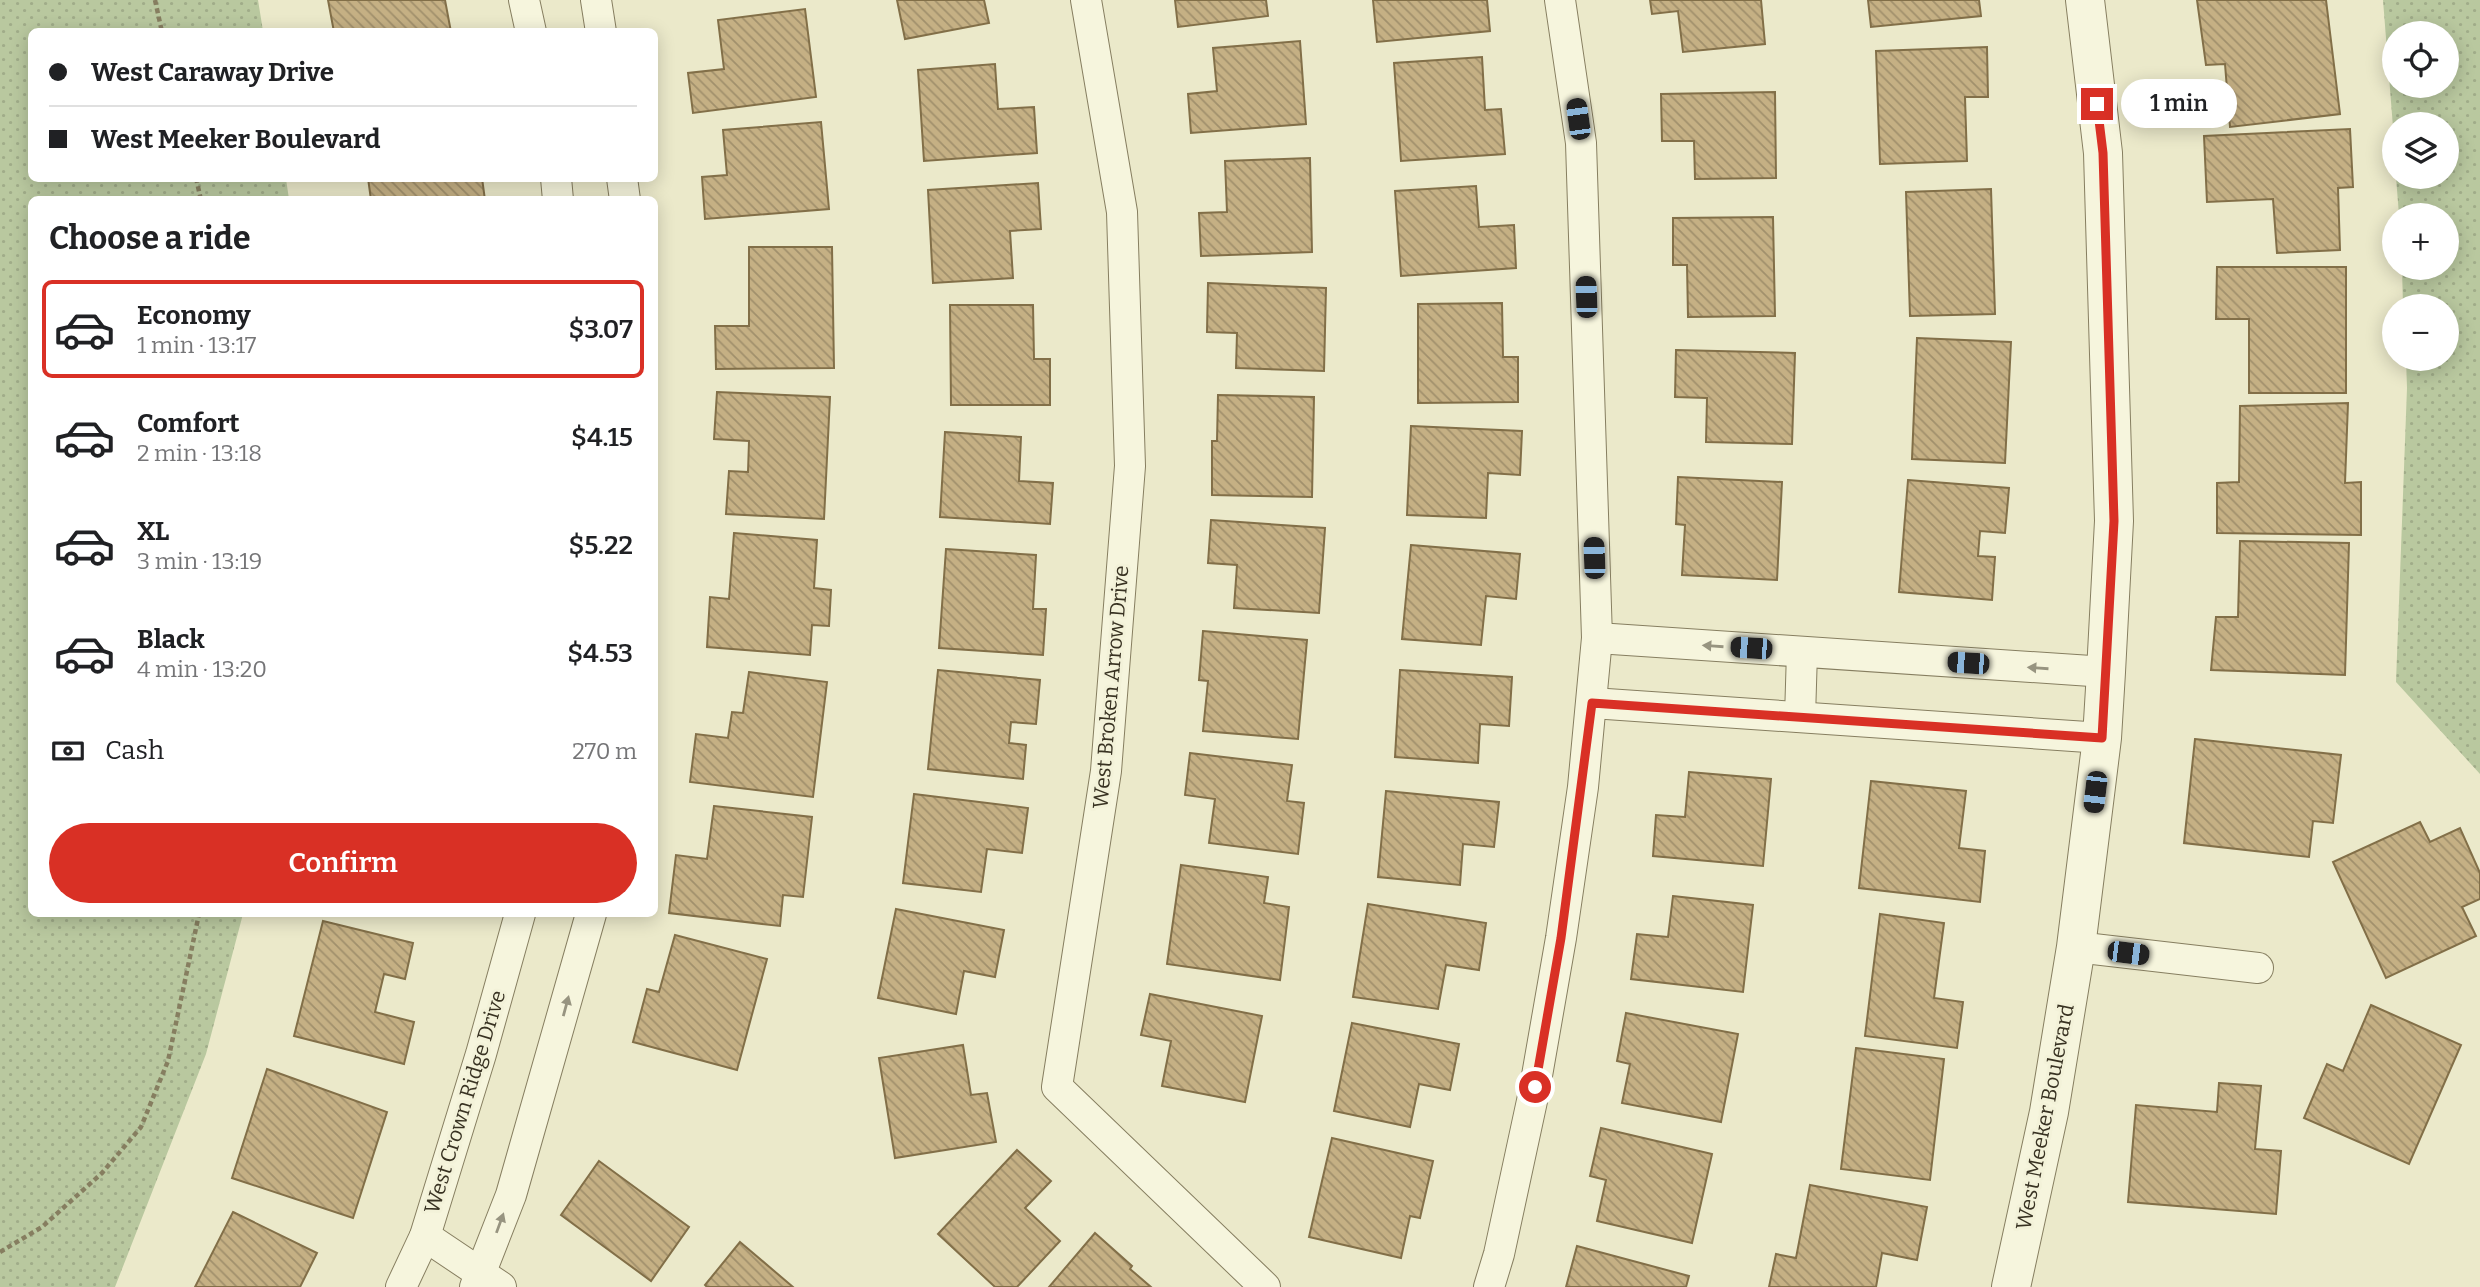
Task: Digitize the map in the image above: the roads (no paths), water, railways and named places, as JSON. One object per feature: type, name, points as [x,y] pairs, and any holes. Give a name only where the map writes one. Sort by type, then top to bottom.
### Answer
[{"type":"street","points":[[524,0],[530,28]]},
{"type":"street","points":[[596,0],[600,28]]},
{"type":"street","name":"West Broken Arrow Drive","points":[[1086,0],[1122,212],[1130,466],[1106,771],[1057,1087],[1265,1287]]},
{"type":"street","points":[[1489,1287],[1499,1254],[1537,1073],[1561,938],[1592,703],[1597,638],[1581,143],[1560,0]]},
{"type":"street","name":"West Meeker Boulevard","points":[[2011,1287],[2049,1112],[2076,947],[2102,738],[2106,672],[2114,521],[2104,167],[2085,0]]},
{"type":"street","points":[[1597,638],[2106,672]]},
{"type":"street","points":[[1800,718],[1802,652]]},
{"type":"street","points":[[1592,703],[2102,738]]},
{"type":"street","name":"West Crown Ridge Drive","points":[[401,1287],[425,1236],[481,1054],[519,917]]},
{"type":"street","points":[[425,1236],[486,1282],[590,917]]},
{"type":"street","points":[[2076,947],[2258,968]]}]
